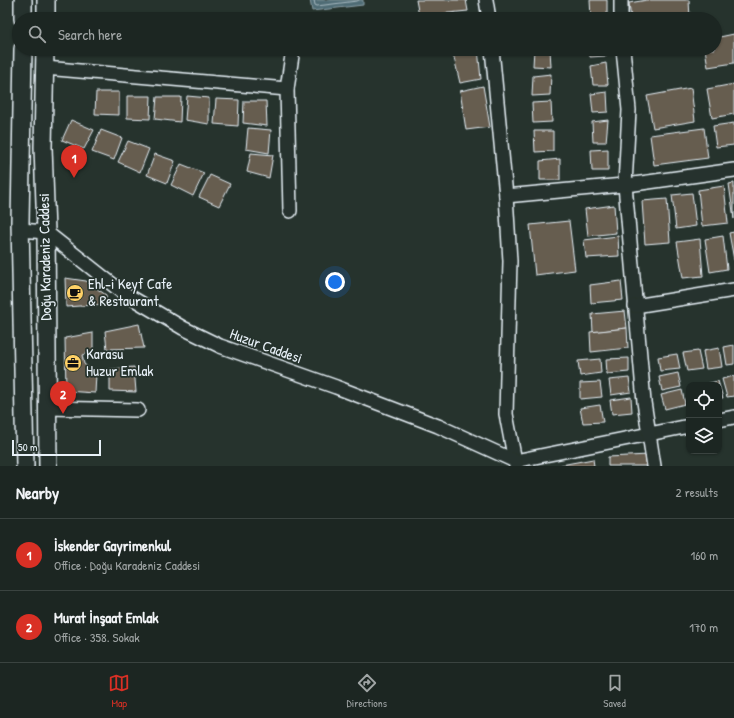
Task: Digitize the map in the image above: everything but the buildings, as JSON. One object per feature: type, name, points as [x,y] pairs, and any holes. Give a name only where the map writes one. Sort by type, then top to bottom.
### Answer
[{"type":"main road","points":[[23,0],[23,12]]},
{"type":"main road","points":[[46,0],[46,12]]},
{"type":"main road","name":"Doğu Karadeniz Caddesi","points":[[22,56],[20,230],[25,466]]},
{"type":"main road","name":"Doğu Karadeniz Caddesi","points":[[45,56],[43,147],[46,232],[48,466]]},
{"type":"street","points":[[486,0],[486,12]]},
{"type":"street","points":[[620,0],[621,12]]},
{"type":"street","points":[[290,211],[286,90],[292,56]]},
{"type":"street","points":[[493,56],[506,196],[510,260],[506,414],[516,464],[649,433],[686,427]]},
{"type":"street","points":[[624,56],[629,110],[625,185],[644,402],[654,466]]},
{"type":"street","points":[[45,68],[286,90]]},
{"type":"street","points":[[506,196],[625,185],[734,170]]},
{"type":"street","points":[[20,230],[46,232]]},
{"type":"street","name":"Huzur Caddesi","points":[[46,232],[122,292],[183,328],[220,346],[336,387],[416,418],[516,464]]},
{"type":"street","points":[[635,306],[734,290]]},
{"type":"street","points":[[47,408],[138,410]]},
{"type":"street","points":[[722,419],[734,417]]},
{"type":"water","points":[[310,0],[363,0],[363,5],[312,11]]},
{"type":"place","name":"İskender Gayrimenkul","points":[[74,178]]},
{"type":"place","name":"Ehl-i Keyf Cafe & Restaurant","points":[[75,293]]},
{"type":"place","name":"Karasu Huzur Emlak","points":[[73,363]]},
{"type":"place","name":"Murat İnşaat Emlak","points":[[63,414]]}]
